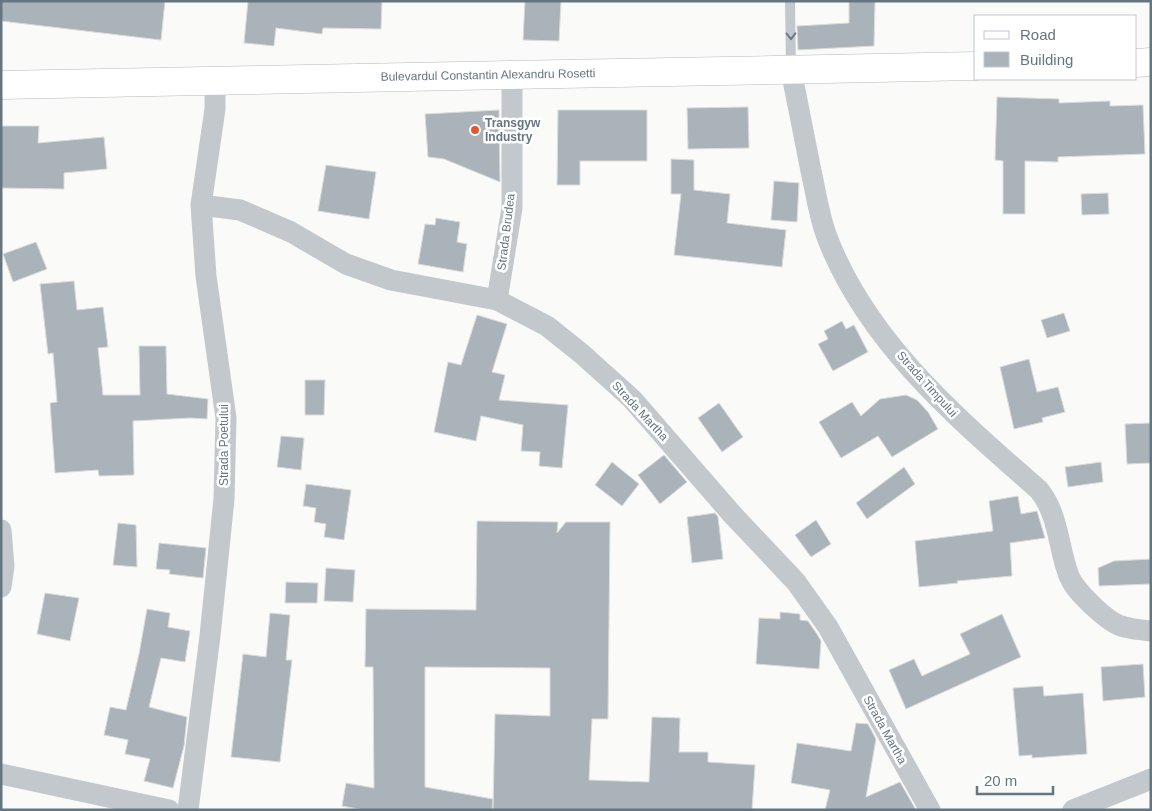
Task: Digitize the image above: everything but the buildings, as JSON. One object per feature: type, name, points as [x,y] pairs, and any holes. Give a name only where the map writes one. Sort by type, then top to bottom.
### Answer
[{"type":"main road","points":[[1137,63],[1151,62]]},
{"type":"main road","name":"Bulevardul Constantin Alexandru Rosetti","points":[[1,85],[974,66]]},
{"type":"street","name":"Strada Timpului","points":[[791,70],[819,210],[827,237],[855,295],[875,325],[956,418],[1040,490],[1048,501],[1070,577],[1078,590],[1108,620],[1123,628],[1151,631]]},
{"type":"street","name":"Strada Brudea","points":[[497,300],[512,208],[512,74]]},
{"type":"street","name":"Strada Poetului","points":[[188,810],[210,636],[224,499],[226,418],[206,276],[201,205],[216,109],[215,81]]},
{"type":"street","name":"Strada Martha","points":[[201,205],[240,210],[291,232],[346,264],[391,280],[497,300],[546,326],[632,399],[731,514],[796,582],[828,627],[930,810]]},
{"type":"street","points":[[1,530],[4,566],[1,588]]},
{"type":"street","points":[[1,774],[169,810]]},
{"type":"street","points":[[1073,810],[1151,779]]},
{"type":"lane","points":[[790,1],[791,70]]},
{"type":"place","name":"Transgyw Industry","points":[[475,130]]}]
